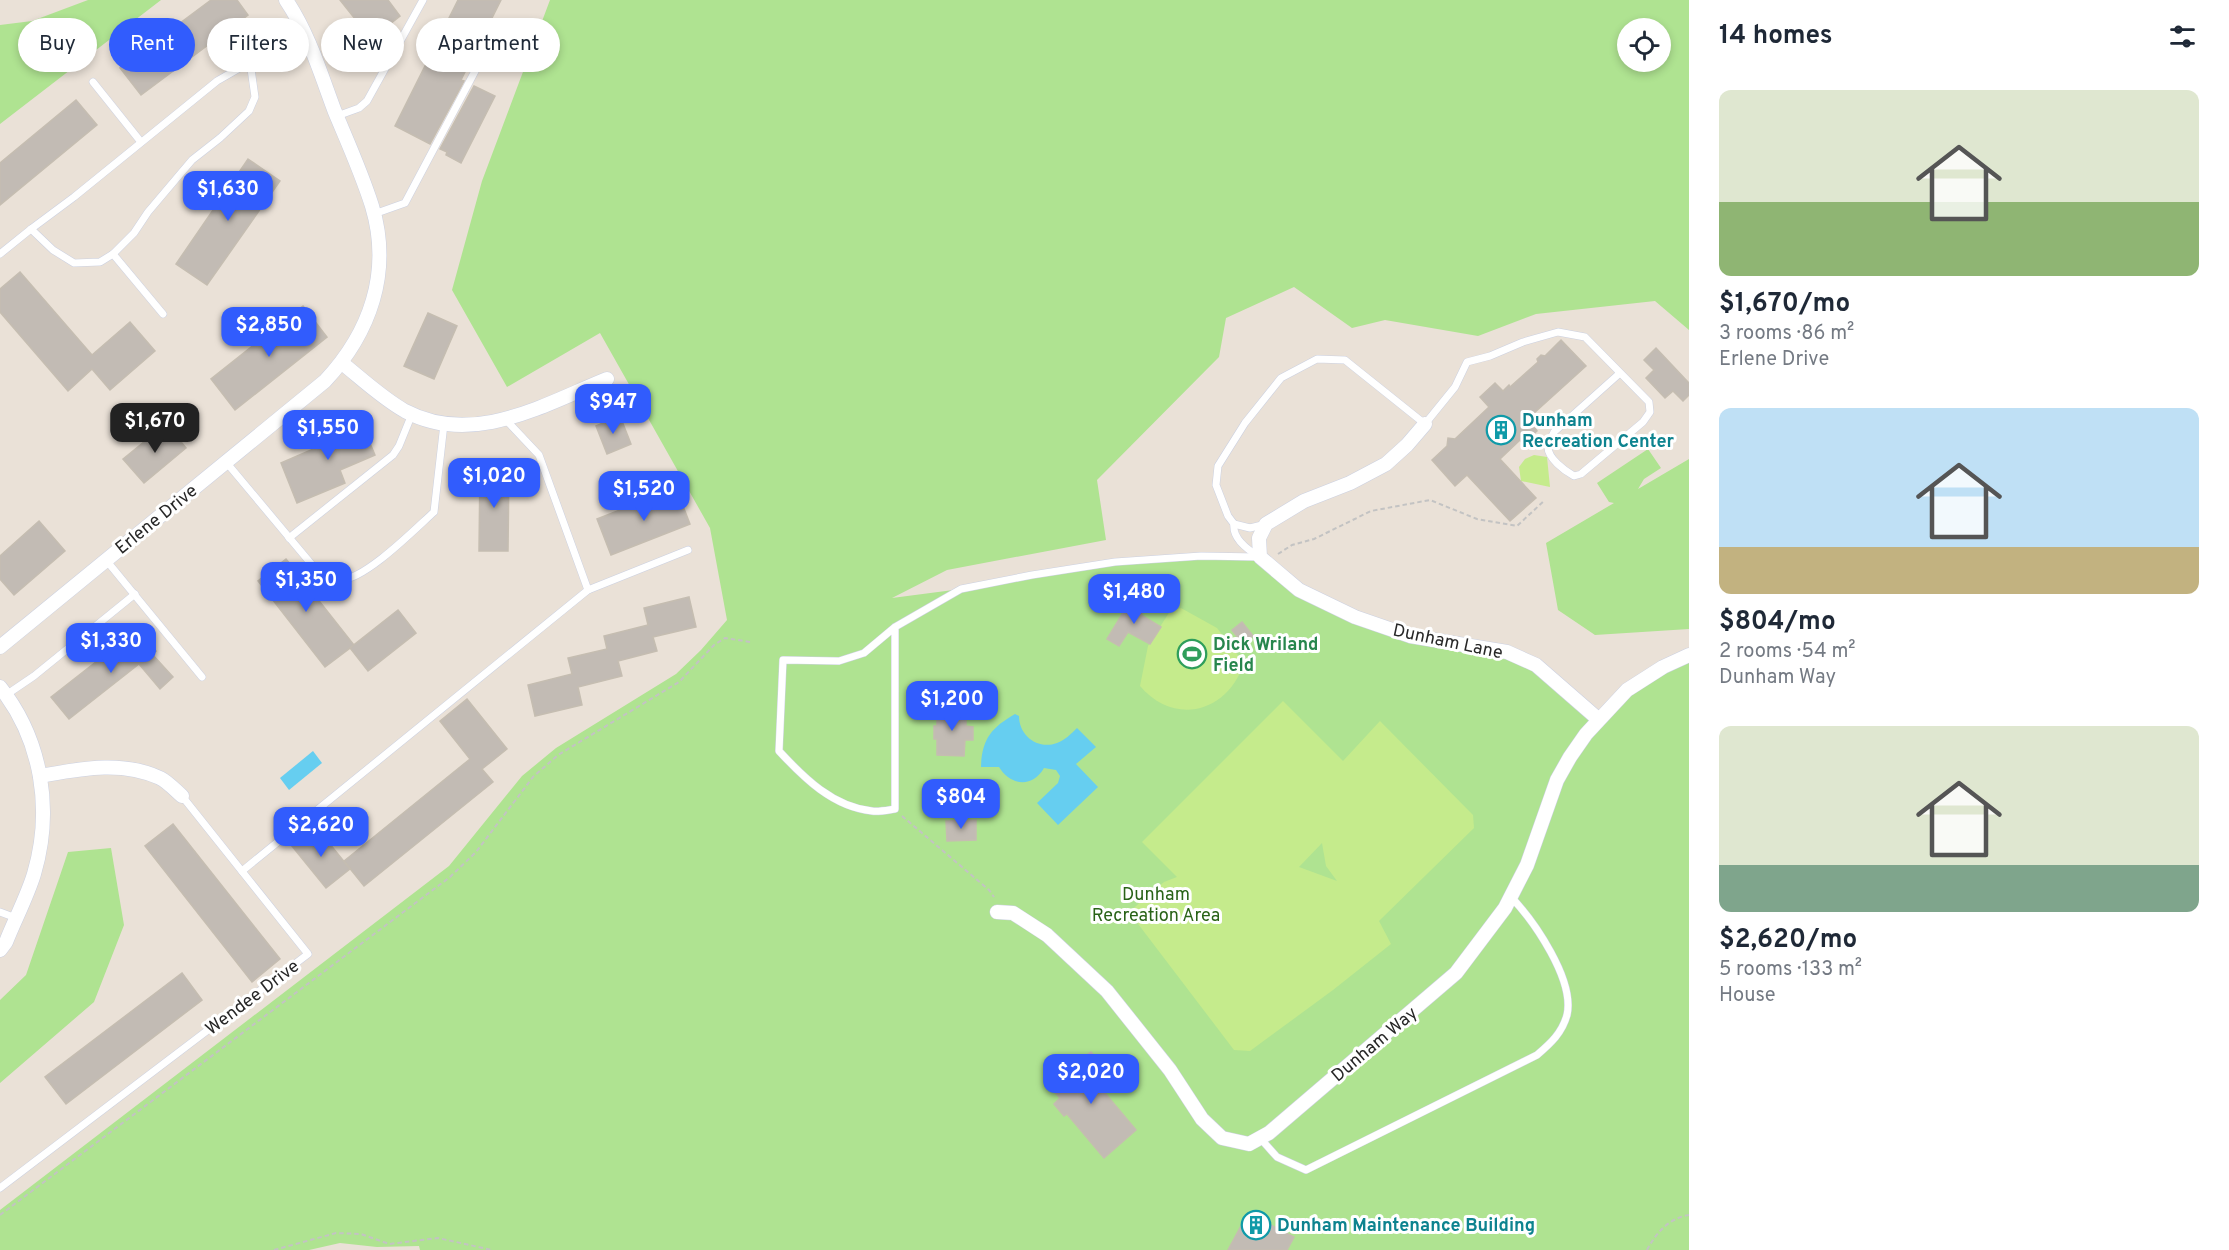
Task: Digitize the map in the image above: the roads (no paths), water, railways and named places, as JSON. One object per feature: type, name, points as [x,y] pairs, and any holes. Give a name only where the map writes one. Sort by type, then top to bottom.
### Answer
[{"type":"street","name":"Erlene Drive","points":[[286,0],[296,18]]},
{"type":"street","name":"Erlene Drive","points":[[0,647],[325,381],[342,363],[363,327],[375,293],[379,273],[379,246],[374,214],[309,46]]},
{"type":"street","points":[[342,363],[393,404],[412,414],[444,424],[465,426],[506,420],[607,379]]},
{"type":"street","points":[[1267,557],[1259,538],[1266,524],[1305,501],[1350,483],[1386,465],[1425,424]]},
{"type":"street","name":"Dunham Lane","points":[[1267,557],[1299,590],[1355,617],[1410,636],[1507,651],[1536,665],[1598,719]]},
{"type":"street","name":"Dunham Way","points":[[1260,1138],[1269,1133],[1456,974],[1483,940],[1511,897],[1527,865],[1557,780],[1570,756],[1598,719],[1627,690],[1663,667],[1689,655]]},
{"type":"street","points":[[0,950],[6,942],[33,876],[40,850],[43,823],[40,776],[31,743],[20,718],[3,691]]},
{"type":"street","name":"Wendee Drive","points":[[40,776],[107,766],[134,769],[162,779],[182,796]]},
{"type":"street","points":[[997,912],[1013,913],[1047,935],[1107,992],[1170,1070],[1202,1119],[1222,1138],[1249,1144],[1260,1138]]},
{"type":"lane","points":[[337,116],[359,108],[367,101],[423,0]]},
{"type":"lane","points":[[0,254],[217,81],[233,72]]},
{"type":"lane","points":[[31,229],[53,250],[74,263],[99,262],[113,254],[134,233],[148,212],[192,160],[249,111],[255,97],[251,72]]},
{"type":"lane","points":[[374,214],[405,203],[475,72]]},
{"type":"lane","points":[[93,82],[141,142]]},
{"type":"lane","points":[[113,254],[163,314]]},
{"type":"lane","points":[[1266,524],[1250,528],[1234,524],[1228,516],[1216,485],[1218,466],[1245,423],[1281,378],[1317,359],[1345,360],[1425,424],[1455,387],[1467,362],[1558,332],[1585,338],[1620,373],[1649,402],[1650,412],[1642,422],[1581,474],[1574,476],[1565,471],[1548,452],[1548,444],[1554,432],[1620,373]]},
{"type":"lane","points":[[289,538],[393,455],[412,414]]},
{"type":"lane","points":[[506,420],[539,455],[588,590]]},
{"type":"lane","points":[[226,462],[318,572],[340,580],[351,578],[372,566],[434,512],[444,424]]},
{"type":"lane","points":[[1234,524],[1233,530],[1243,545],[1267,557]]},
{"type":"lane","points":[[242,871],[588,590],[688,550]]},
{"type":"lane","points":[[895,627],[895,809],[873,812],[841,803],[802,777],[780,751],[783,660],[839,661],[864,653],[895,627],[961,589],[1115,562],[1201,556],[1267,557]]},
{"type":"lane","points":[[106,560],[202,677]]},
{"type":"lane","points":[[3,691],[34,676],[135,594]]},
{"type":"lane","name":"Wendee Drive","points":[[0,1188],[308,954],[182,796]]},
{"type":"lane","points":[[1260,1138],[1277,1157],[1306,1170],[1537,1055],[1557,1038],[1567,1013],[1566,989],[1551,953],[1526,912],[1511,897]]},
{"type":"lane","points":[[0,912],[16,918]]},
{"type":"water","points":[[1015,714],[1019,716],[1022,730],[1037,743],[1050,745],[1057,743],[1077,728],[1096,747],[1076,764],[1098,787],[1058,825],[1037,803],[1058,783],[1060,776],[1056,770],[1044,768],[1033,779],[1021,782],[1009,778],[999,767],[981,767],[983,749],[989,735]]},
{"type":"water","points":[[313,751],[322,763],[289,790],[280,778]]},
{"type":"place","name":"Dunham Recreation Center","points":[[1501,430]]},
{"type":"place","name":"Dick Wriland Field","points":[[1192,654]]},
{"type":"place","name":"Dunham Maintenance Building","points":[[1256,1225]]},
{"type":"park label","name":"Dunham Recreation Area","points":[[1156,904]]}]
